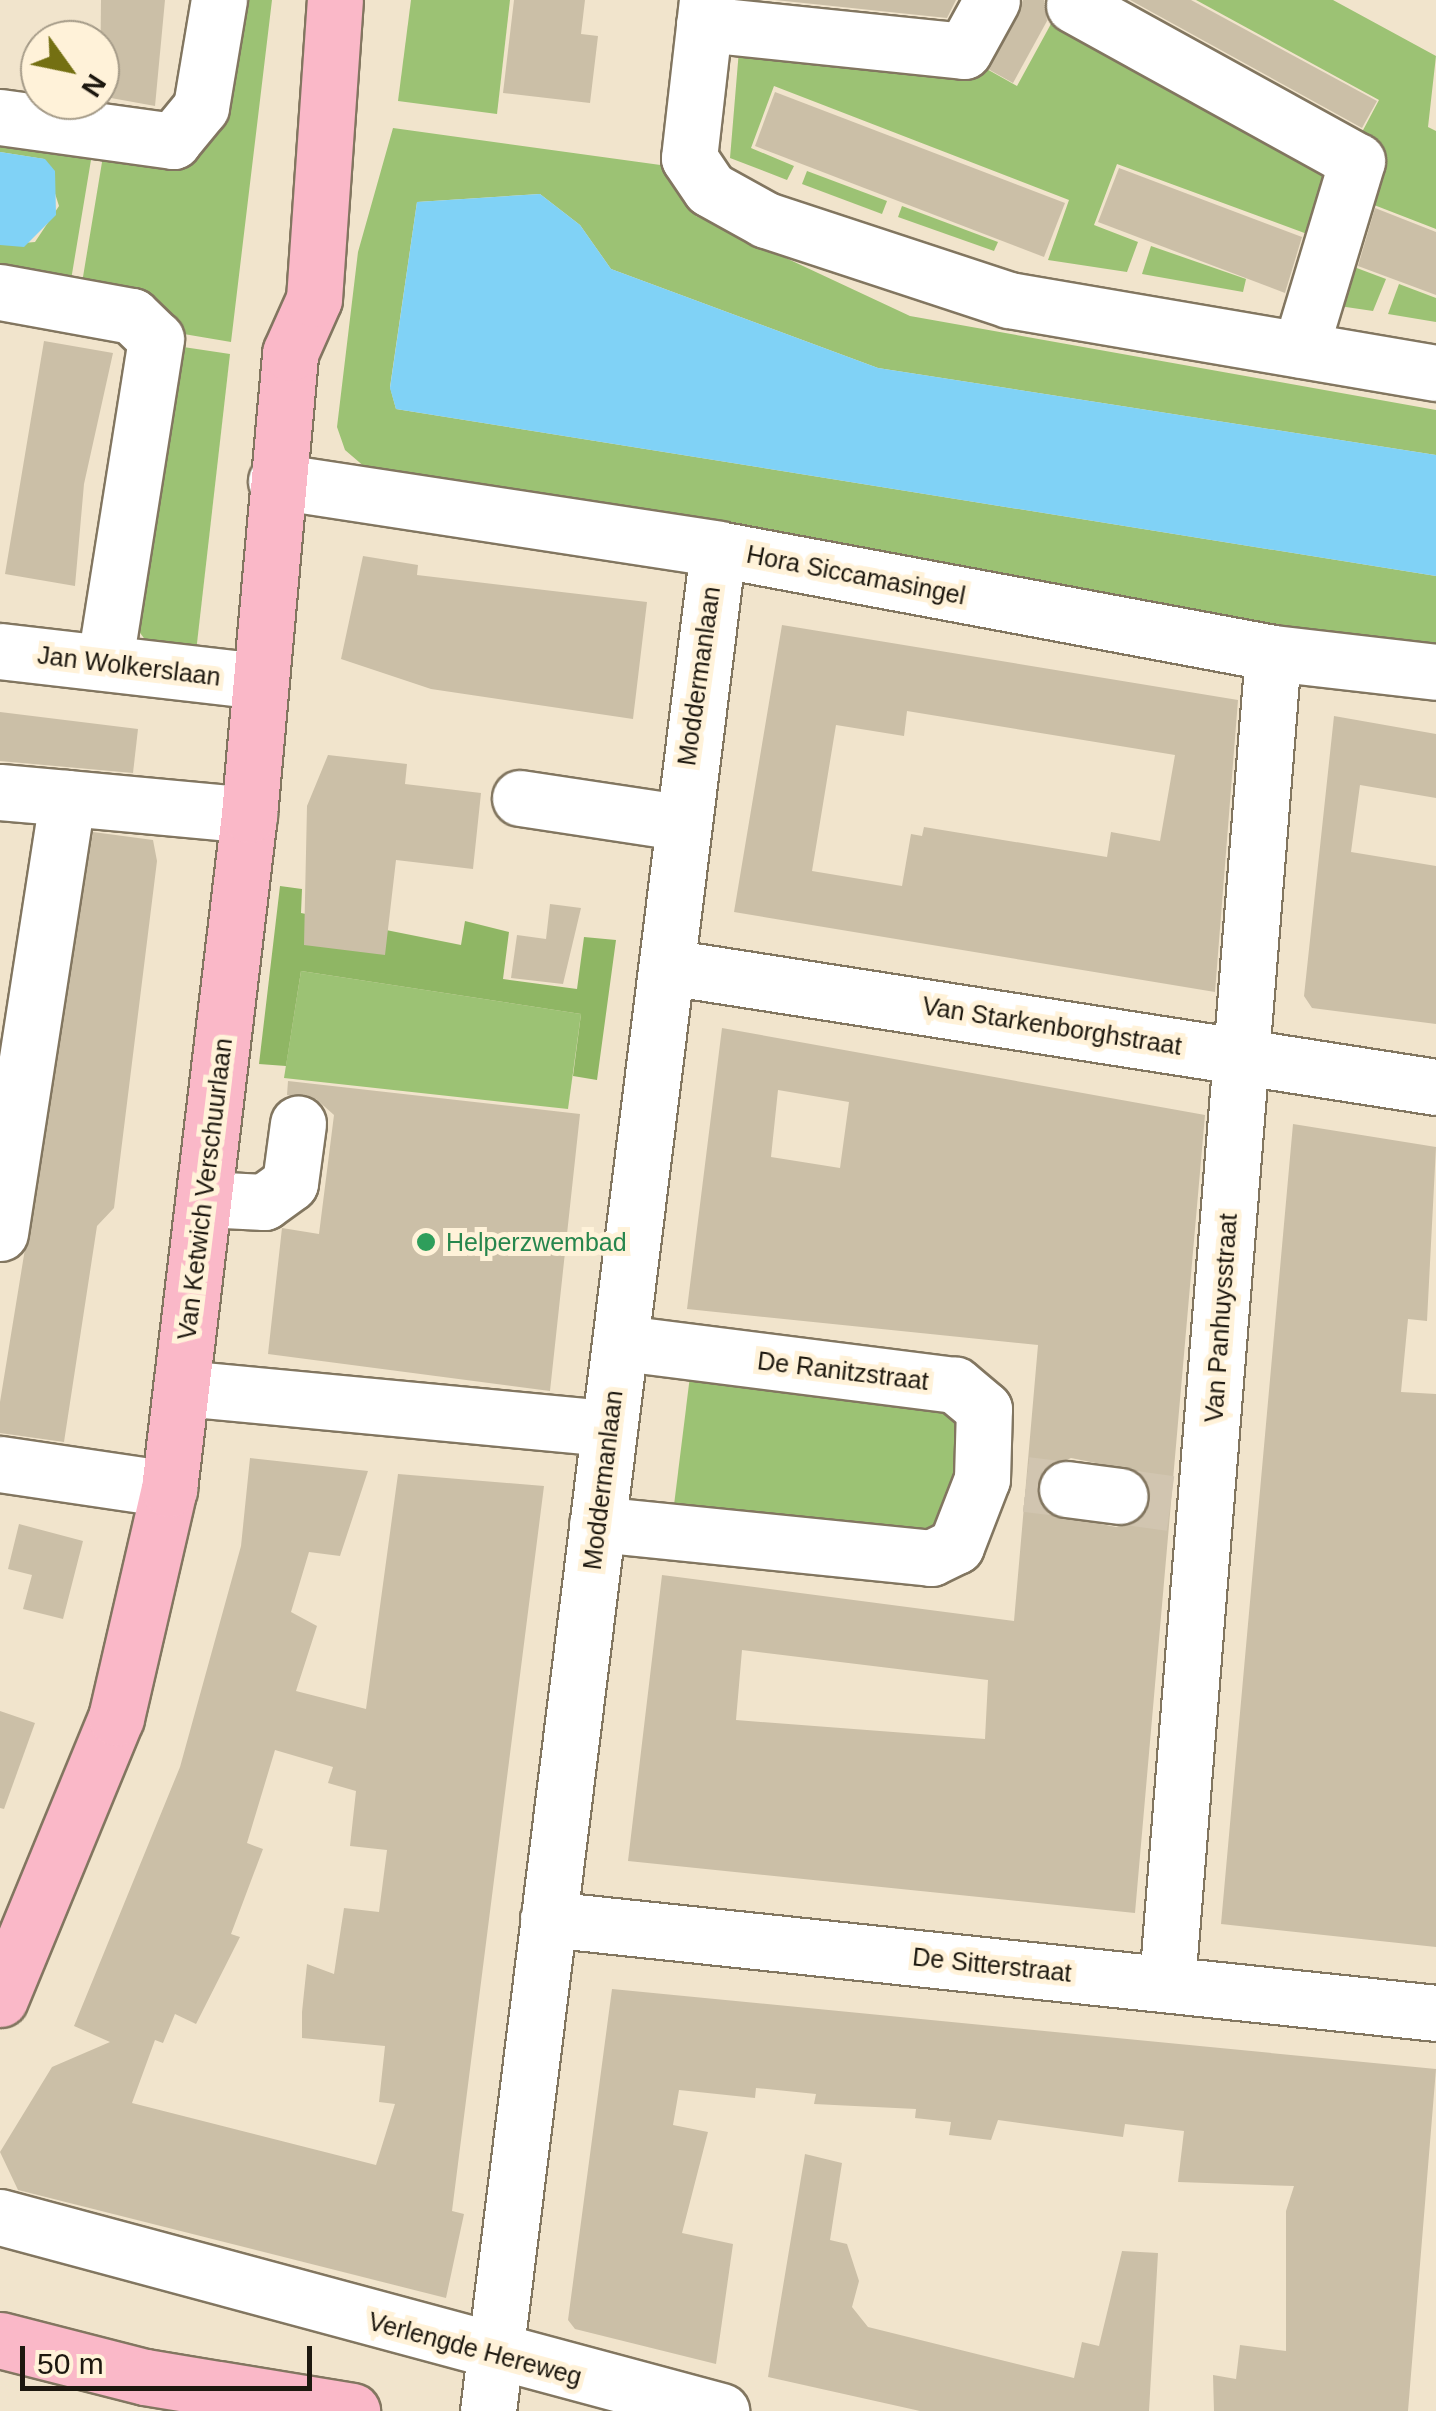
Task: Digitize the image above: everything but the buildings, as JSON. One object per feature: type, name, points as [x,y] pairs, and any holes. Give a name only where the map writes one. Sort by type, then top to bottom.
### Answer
[{"type":"main road","name":"Van Ketwich Verschuurlaan","points":[[0,1999],[116,1718],[168,1489],[249,815],[290,353],[277,298],[290,176],[325,70],[335,0]]},
{"type":"main road","points":[[0,2340],[145,2377],[352,2411]]},
{"type":"street","points":[[0,117],[158,143],[196,122],[219,0]]},
{"type":"street","points":[[992,0],[964,51],[706,12],[688,158],[710,189],[766,220],[1008,300],[1436,373]]},
{"type":"street","points":[[1074,6],[1356,161],[1300,350]]},
{"type":"street","points":[[0,292],[132,316],[156,339],[157,363],[104,660]]},
{"type":"street","name":"Hora Siccamasingel","points":[[276,480],[718,549],[1272,653],[1436,672]]},
{"type":"street","name":"Moddermanlaan","points":[[488,2411],[501,2358],[548,1919],[668,967],[678,822],[718,549]]},
{"type":"street","name":"Jan Wolkerslaan","points":[[0,651],[104,660],[258,681]]},
{"type":"street","name":"Van Panhuysstraat","points":[[1167,1984],[1166,1502],[1242,1055],[1272,653]]},
{"type":"street","points":[[0,792],[249,815]]},
{"type":"street","points":[[0,1232],[67,798]]},
{"type":"street","points":[[520,798],[678,822]]},
{"type":"street","name":"Van Starkenborghstraat","points":[[668,967],[1436,1087]]},
{"type":"street","points":[[204,1199],[264,1202],[290,1183],[298,1124]]},
{"type":"street","name":"De Ranitzstraat","points":[[598,1524],[931,1558],[956,1546],[1025,1484],[984,1410],[955,1385],[621,1343]]},
{"type":"street","points":[[182,1388],[609,1428]]},
{"type":"street","points":[[0,1464],[168,1489]]},
{"type":"street","points":[[1025,1484],[1166,1502]]},
{"type":"street","name":"De Sitterstraat","points":[[548,1919],[1436,2013]]},
{"type":"street","name":"Verlengde Hereweg","points":[[0,2217],[501,2358],[720,2411]]},
{"type":"green space","points":[[231,0],[272,0],[231,342],[166,331],[80,295],[105,144],[178,156]]},
{"type":"green space","points":[[411,0],[510,0],[497,114],[398,101]]},
{"type":"green space","points":[[1196,0],[1333,0],[1436,56],[1428,127],[1436,131],[1436,229],[1356,198],[1379,143],[1361,134],[1379,100]]},
{"type":"green space","points":[[1052,22],[1329,174],[1318,238],[1117,164],[1094,225],[1138,242],[1127,272],[1048,260],[1069,200],[774,86],[751,148],[794,166],[787,180],[730,158],[740,38],[976,63],[1017,86]]},
{"type":"green space","points":[[0,126],[94,142],[69,292],[0,280],[0,245],[35,242],[59,206],[44,159],[0,152]]},
{"type":"green space","points":[[393,128],[675,167],[696,216],[910,316],[1436,410],[1436,455],[878,368],[611,269],[580,225],[540,194],[417,202],[390,387],[396,409],[1436,576],[1436,652],[366,468],[345,450],[337,427],[358,252]]},
{"type":"green space","points":[[807,171],[887,201],[882,214],[802,184]]},
{"type":"green space","points":[[902,206],[998,242],[994,251],[898,217]]},
{"type":"green space","points":[[1151,246],[1246,279],[1243,292],[1142,274]]},
{"type":"green space","points":[[1346,264],[1386,279],[1373,311],[1319,303]]},
{"type":"green space","points":[[1399,284],[1436,298],[1436,322],[1388,314]]},
{"type":"green space","points":[[170,345],[230,354],[196,652],[149,645],[135,626]]},
{"type":"green space","points":[[280,886],[302,889],[301,913],[461,945],[465,921],[509,932],[503,979],[577,989],[584,937],[616,940],[597,1080],[573,1076],[581,1014],[301,971],[286,1066],[259,1064]]},
{"type":"green space","points":[[301,971],[581,1014],[568,1109],[284,1078]]},
{"type":"green space","points":[[690,1376],[940,1405],[964,1432],[943,1527],[916,1537],[674,1505]]},
{"type":"water","points":[[0,152],[45,159],[55,171],[56,215],[24,247],[0,245]]},
{"type":"water","points":[[540,194],[580,225],[611,269],[878,368],[1436,455],[1436,576],[396,409],[390,388],[417,202]]},
{"type":"tunnel","points":[[1026,1484],[1067,1489]]},
{"type":"tunnel","points":[[1120,1496],[1171,1503]]},
{"type":"place","name":"Helperzwembad","points":[[426,1242]]}]
